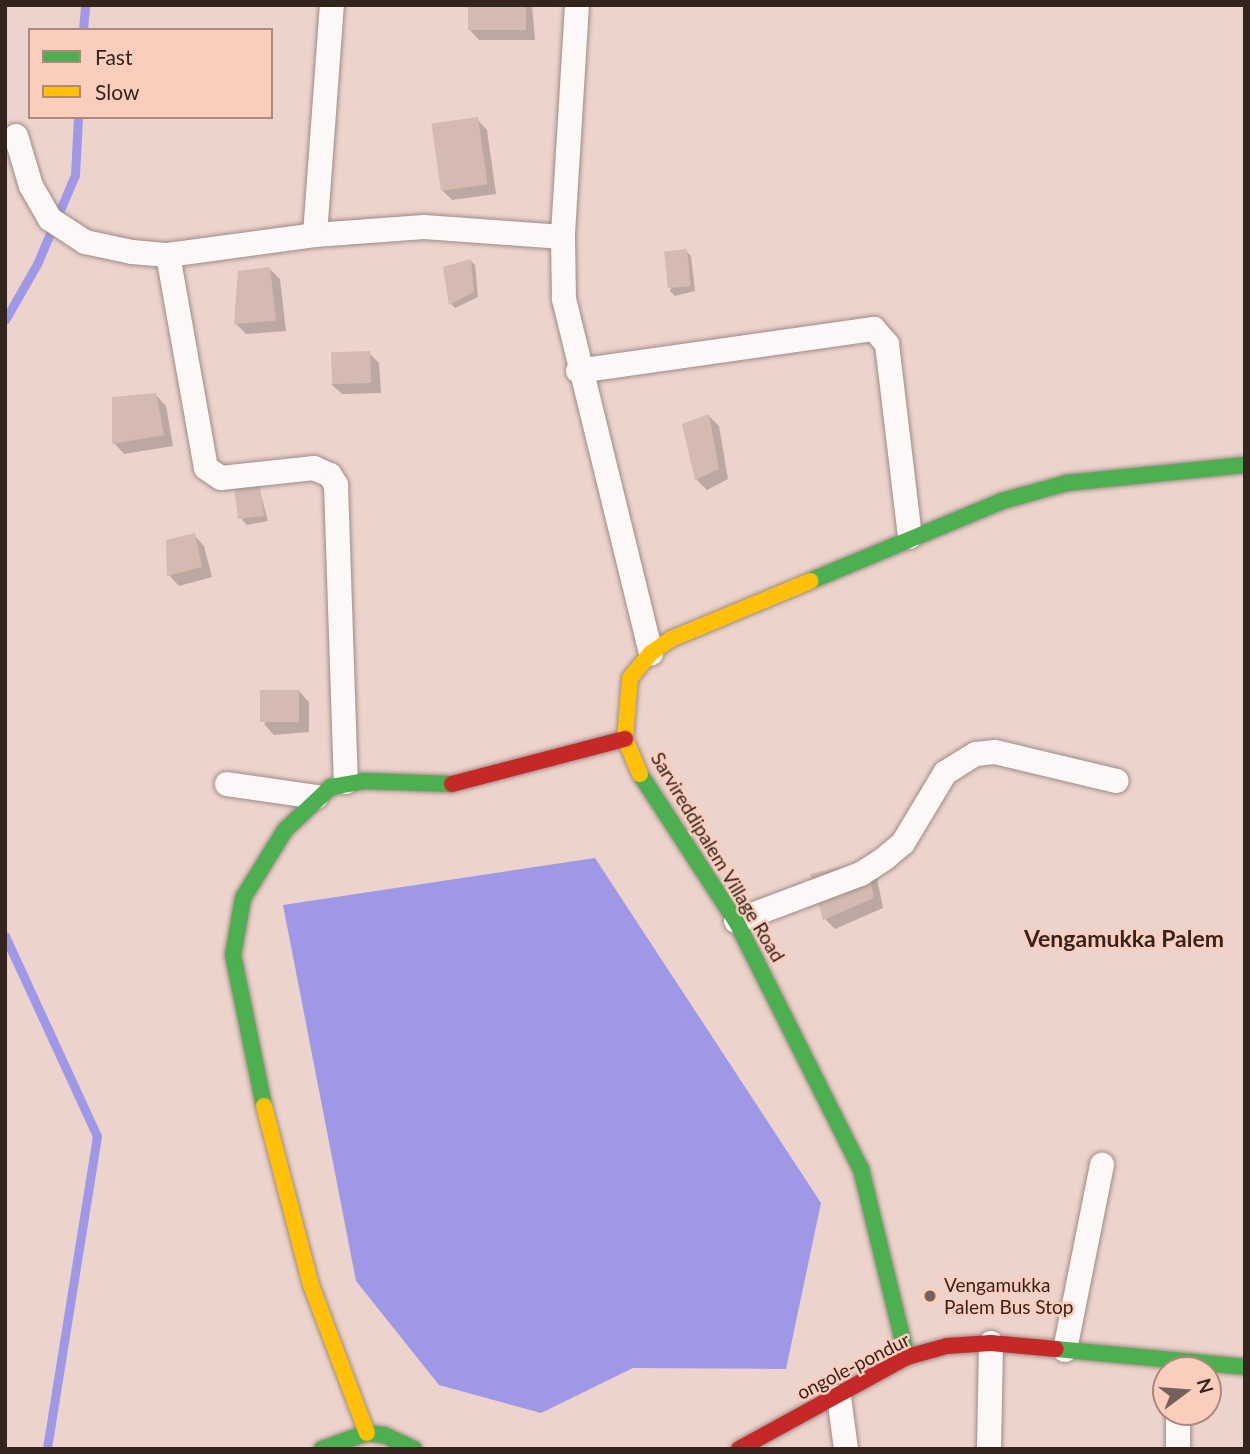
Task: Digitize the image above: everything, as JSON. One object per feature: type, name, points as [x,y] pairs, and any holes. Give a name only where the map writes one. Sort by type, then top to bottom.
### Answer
[{"type":"street","points":[[315,234],[332,5]]},
{"type":"street","points":[[577,5],[563,237],[564,299],[578,372],[651,653]]},
{"type":"street","points":[[16,135],[31,186],[56,224],[85,242],[168,255],[315,234],[469,227],[563,237]]},
{"type":"street","points":[[168,255],[206,468],[221,478],[314,468],[330,475],[336,485],[346,782]]},
{"type":"street","points":[[578,372],[874,329],[887,344],[910,537]]},
{"type":"street","points":[[367,1433],[311,1285],[275,1158],[233,955],[233,934],[243,898],[285,830],[316,797],[346,782],[451,784],[625,739],[630,678],[651,653],[671,639],[910,537],[1002,501],[1066,483],[1245,465]]},
{"type":"street","name":"Sarvireddipalem Village Road","points":[[625,739],[671,827],[736,921],[862,1169],[907,1357]]},
{"type":"street","points":[[736,921],[860,874],[884,859],[903,843],[945,773],[976,754],[995,752],[1117,781]]},
{"type":"street","points":[[228,784],[301,798],[316,797]]},
{"type":"street","points":[[1065,1350],[1102,1165]]},
{"type":"street","points":[[989,1449],[991,1343]]},
{"type":"street","name":"ongole-pondur","points":[[739,1449],[839,1397],[907,1357],[947,1346],[991,1343],[1152,1361]]},
{"type":"street","name":"ongole-pondur","points":[[1222,1366],[1245,1367]]},
{"type":"street","points":[[839,1397],[846,1449]]},
{"type":"street","points":[[1178,1426],[1178,1449]]},
{"type":"street","points":[[322,1449],[367,1433],[384,1435],[414,1449]]},
{"type":"shaded area","points":[[595,858],[821,1203],[786,1369],[633,1368],[541,1413],[439,1385],[356,1281],[283,905]]},
{"type":"building","points":[[468,5],[526,5],[526,30],[468,30]]},
{"type":"building","points":[[478,117],[487,184],[441,191],[431,124]]},
{"type":"building","points":[[687,249],[691,286],[668,288],[664,251]]},
{"type":"building","points":[[471,259],[474,292],[449,305],[443,267]]},
{"type":"building","points":[[270,267],[276,321],[234,324],[238,271]]},
{"type":"building","points":[[370,351],[371,383],[332,384],[331,352]]},
{"type":"building","points":[[156,393],[164,435],[112,444],[112,397]]},
{"type":"building","points":[[709,414],[719,469],[695,480],[682,424]]},
{"type":"building","points":[[260,485],[264,516],[238,519],[234,488]]},
{"type":"building","points":[[195,533],[202,567],[167,576],[166,540]]},
{"type":"building","points":[[260,690],[299,690],[299,722],[260,722]]},
{"type":"building","points":[[866,861],[874,898],[823,920],[810,874]]},
{"type":"waterway","points":[[83,28],[85,5]]},
{"type":"waterway","points":[[5,320],[37,264],[75,175],[78,119]]},
{"type":"waterway","points":[[5,936],[97,1136],[47,1449]]},
{"type":"traffic: fast","points":[[810,581],[1002,501],[1067,483],[1245,465]]},
{"type":"traffic: fast","points":[[640,774],[736,921],[861,1169],[907,1357]]},
{"type":"traffic: fast","points":[[264,1106],[233,955],[243,898],[285,830],[331,787],[364,781],[452,784]]},
{"type":"traffic: fast","points":[[1056,1349],[1245,1367]]},
{"type":"traffic: fast","points":[[322,1449],[367,1433],[384,1435],[414,1449]]},
{"type":"traffic: slow","points":[[640,774],[625,739],[630,678],[651,653],[671,639],[810,581]]},
{"type":"traffic: slow","points":[[264,1106],[311,1285],[367,1433]]},
{"type":"traffic: jam","points":[[452,784],[625,739]]},
{"type":"traffic: jam","points":[[739,1449],[907,1357],[947,1346],[991,1343],[1056,1349]]},
{"type":"place","name":"Vengamukka Palem Bus Stop","points":[[930,1296]]},
{"type":"district","name":"Vengamukka Palem","points":[[1124,938]]}]
